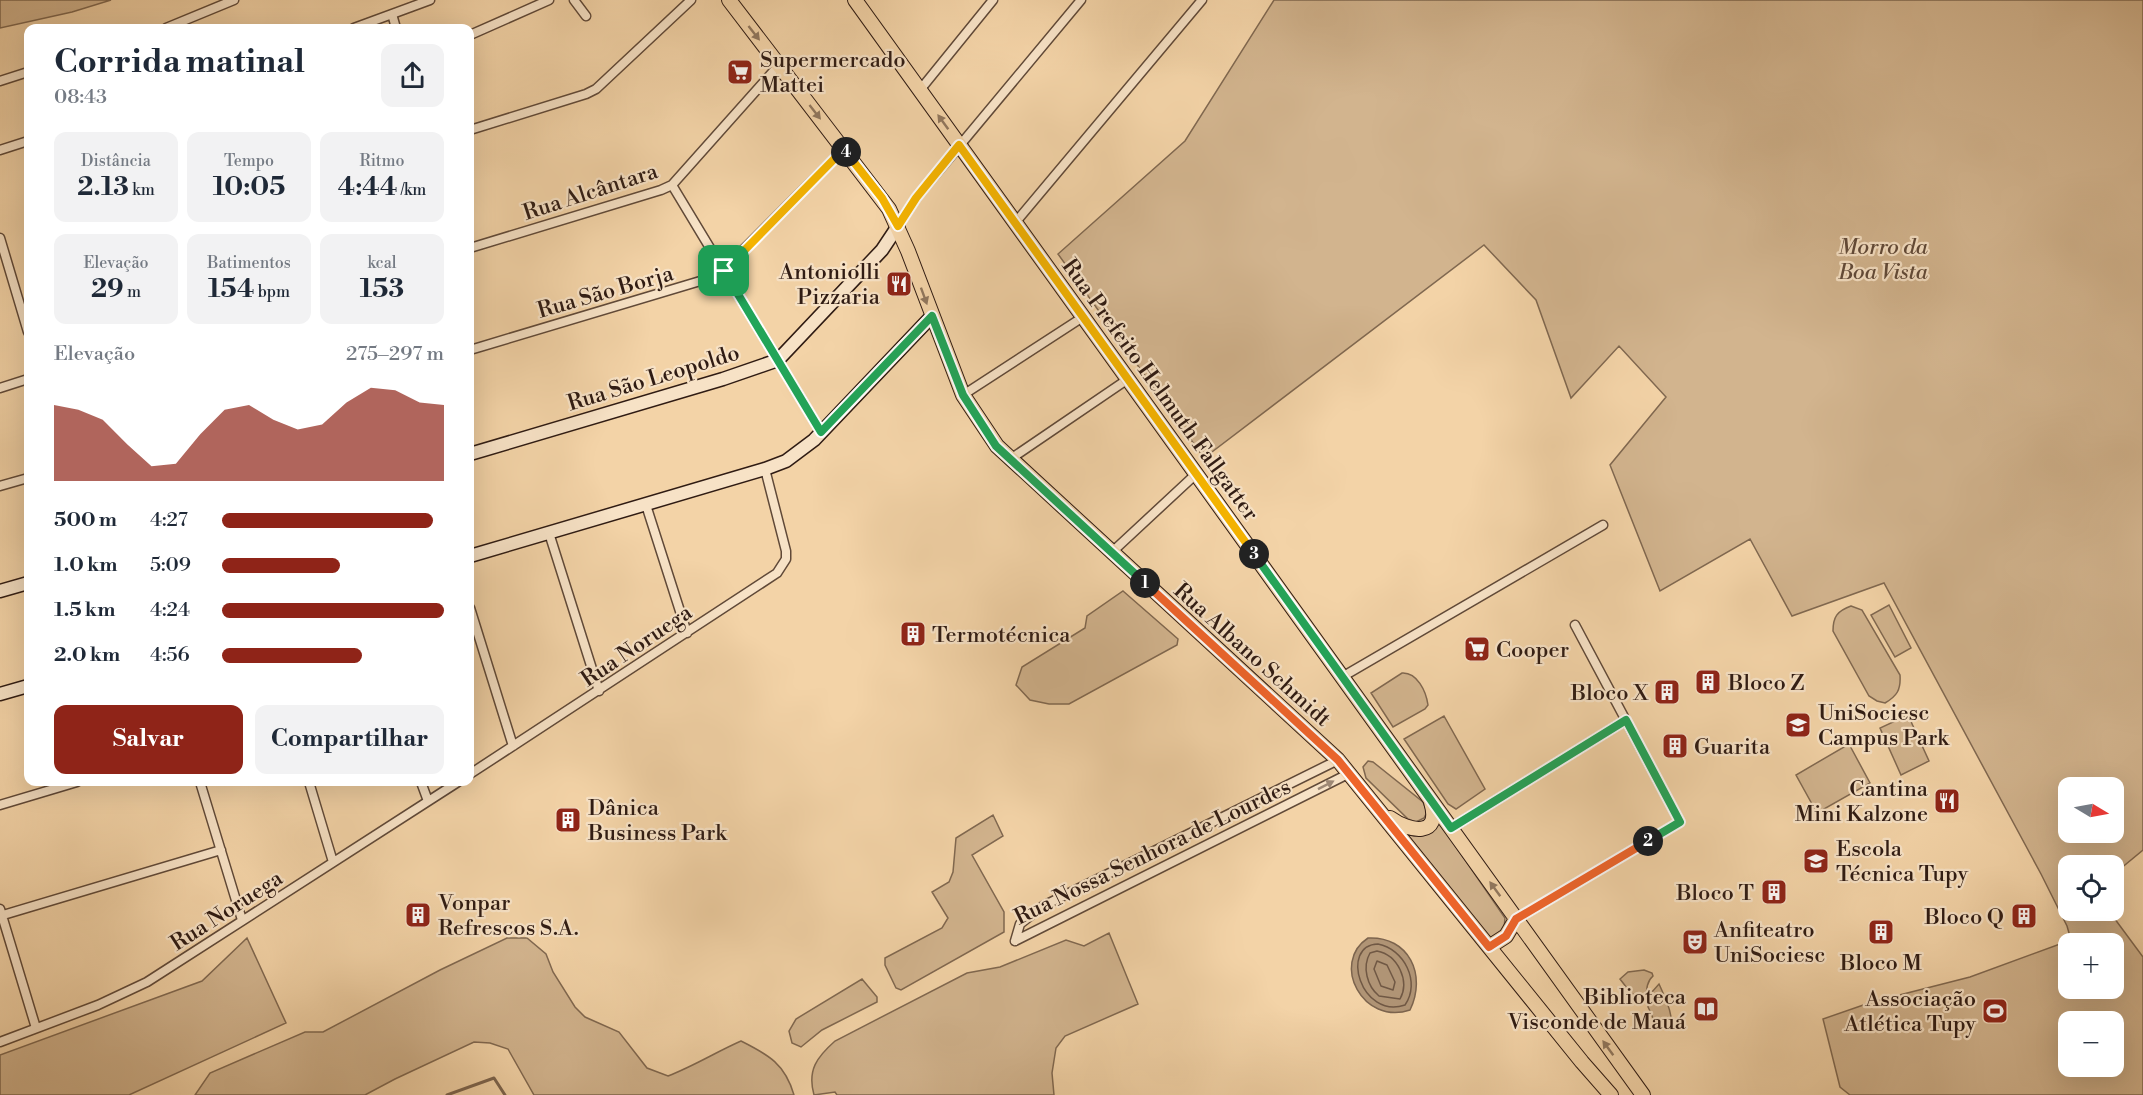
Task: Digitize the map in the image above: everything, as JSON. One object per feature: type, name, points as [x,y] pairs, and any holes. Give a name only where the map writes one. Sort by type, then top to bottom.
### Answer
[{"type":"main road","name":"Rua Albano Schmidt","points":[[729,0],[882,198],[898,226],[963,395],[985,431],[1010,460],[1338,760],[1611,1095]]},
{"type":"main road","name":"Rua Prefeito Helmuth Fallgatter","points":[[858,1],[959,145],[1643,1095]]},
{"type":"main road","points":[[1376,808],[1396,823],[1420,830],[1431,822],[1433,813],[1431,800]]},
{"type":"main road","points":[[1489,947],[1506,936],[1516,919]]},
{"type":"street","points":[[176,24],[234,0]]},
{"type":"street","points":[[365,24],[430,0]]},
{"type":"street","points":[[474,32],[549,0]]},
{"type":"street","points":[[574,0],[586,16]]},
{"type":"street","points":[[474,129],[596,89],[690,0]]},
{"type":"street","points":[[920,90],[993,0]]},
{"type":"street","points":[[898,226],[916,198],[1081,0]]},
{"type":"street","points":[[1015,223],[1202,0]]},
{"type":"street","points":[[392,14],[395,24]]},
{"type":"street","name":"Rua Alcântara","points":[[474,247],[672,185],[779,65]]},
{"type":"street","points":[[0,81],[24,73]]},
{"type":"street","points":[[0,150],[24,142]]},
{"type":"street","name":"Rua São Borja","points":[[474,349],[708,280],[724,271],[844,149]]},
{"type":"street","points":[[672,185],[821,432]]},
{"type":"street","name":"Rua São Leopoldo","points":[[474,452],[723,379],[778,360],[882,250],[898,226]]},
{"type":"street","points":[[0,238],[24,319]]},
{"type":"street","points":[[474,555],[765,469],[795,455],[821,432],[932,316]]},
{"type":"street","points":[[963,395],[1083,317]]},
{"type":"street","points":[[1010,460],[1128,379]]},
{"type":"street","points":[[0,388],[24,380]]},
{"type":"street","name":"Rua Noruega","points":[[474,771],[777,573],[786,559],[785,542],[765,469]]},
{"type":"street","points":[[1111,553],[1196,474]]},
{"type":"street","points":[[0,486],[24,479]]},
{"type":"street","points":[[646,505],[687,633]]},
{"type":"street","points":[[1342,677],[1603,525]]},
{"type":"street","points":[[549,533],[599,691]]},
{"type":"street","points":[[0,591],[24,584]]},
{"type":"street","points":[[474,621],[513,746]]},
{"type":"street","points":[[1516,919],[1680,822],[1575,625]]},
{"type":"street","points":[[0,694],[24,687]]},
{"type":"street","points":[[1451,828],[1626,720]]},
{"type":"street","name":"Rua Nossa Senhora de Lourdes","points":[[1338,760],[1043,906],[1020,924],[1015,941],[1350,773]]},
{"type":"street","points":[[0,805],[64,786]]},
{"type":"street","points":[[201,786],[242,920]]},
{"type":"street","points":[[310,786],[333,862]]},
{"type":"street","points":[[422,786],[428,801]]},
{"type":"street","name":"Rua Noruega","points":[[0,1042],[132,990],[452,786]]},
{"type":"street","points":[[36,1028],[1,913],[221,850]]},
{"type":"street","points":[[1116,871],[1123,886]]},
{"type":"green space","points":[[0,0],[111,0],[72,12],[0,28]]},
{"type":"green space","name":"Morro da Boa Vista","points":[[1274,0],[2143,0],[2143,850],[2124,866],[2124,855],[2058,855],[2058,908],[1884,583],[1792,616],[1750,539],[1660,591],[1610,465],[1666,397],[1619,346],[1571,398],[1536,300],[1484,245],[1204,458],[1058,254],[1185,141]]},
{"type":"green space","points":[[1123,591],[1178,639],[1177,645],[1069,704],[1049,704],[1030,700],[1016,685],[1022,667],[1085,628],[1087,616]]},
{"type":"green space","points":[[1889,605],[1911,648],[1895,657],[1871,615]]},
{"type":"green space","points":[[1851,606],[1862,610],[1900,675],[1897,692],[1885,703],[1869,696],[1833,631],[1837,615]]},
{"type":"green space","points":[[1402,673],[1412,676],[1420,683],[1428,705],[1393,727],[1371,693]]},
{"type":"green space","points":[[1908,715],[1929,761],[1901,775],[1880,728]]},
{"type":"green space","points":[[1444,716],[1485,789],[1456,809],[1448,804],[1404,739]]},
{"type":"green space","points":[[1849,744],[1870,783],[1817,813],[1796,775]]},
{"type":"green space","points":[[1368,761],[1373,762],[1423,802],[1427,812],[1424,818],[1416,822],[1408,819],[1366,778],[1363,767]]},
{"type":"green space","points":[[993,815],[1003,836],[972,855],[1004,912],[1004,932],[901,990],[896,988],[885,965],[885,958],[942,928],[948,918],[932,892],[949,882],[953,872],[956,838]]},
{"type":"green space","points":[[1437,819],[1505,918],[1504,929],[1493,938],[1490,938],[1404,833],[1414,836],[1424,835]]},
{"type":"green space","name":"Morro da Boa Vista","points":[[2064,921],[2116,921],[2143,957],[2143,1095],[1850,1095],[1840,1087],[1823,1019],[1872,1002],[1970,977],[2058,945],[2058,999],[2124,999],[2124,933],[2069,933]]},
{"type":"green space","points":[[1109,933],[1138,1004],[1065,1036],[1056,1048],[1052,1073],[1054,1095],[837,1095],[835,1092],[814,1095],[812,1078],[815,1065],[835,1041],[967,973],[1000,967],[1066,940],[1084,946]]},
{"type":"green space","points":[[247,938],[286,1023],[129,1095],[0,1095],[0,1055],[202,981]]},
{"type":"green space","points":[[507,938],[527,938],[546,954],[553,972],[575,1007],[585,1017],[619,1032],[647,1068],[668,1076],[741,1041],[768,1056],[781,1068],[794,1095],[534,1095],[508,1049],[490,1043],[474,1042],[365,1095],[195,1095],[210,1073],[305,1032],[323,1032],[440,970]]},
{"type":"green space","points":[[1644,970],[1652,973],[1653,976],[1648,985],[1646,1003],[1630,992],[1620,979],[1628,972]]},
{"type":"green space","points":[[862,979],[877,997],[877,1002],[822,1030],[801,1047],[792,1043],[789,1031],[796,1019]]},
{"type":"green space","points":[[1659,984],[1668,1005],[1671,1020],[1669,1025],[1664,1027],[1654,1024],[1648,1007],[1651,993]]},
{"type":"water","points":[[1368,938],[1394,943],[1411,960],[1416,984],[1415,997],[1410,1010],[1393,1013],[1378,1009],[1366,1001],[1357,989],[1352,976],[1352,962],[1357,949]]},
{"type":"waterway","points":[[447,1095],[494,1078],[505,1095]]},
{"type":"place","name":"Supermercado Mattei","points":[[740,72]]},
{"type":"place","name":"Antoniolli Pizzaria","points":[[899,284]]},
{"type":"place","name":"Termotécnica","points":[[913,634]]},
{"type":"place","name":"Cooper","points":[[1477,649]]},
{"type":"place","name":"Bloco Z","points":[[1708,682]]},
{"type":"place","name":"Bloco X","points":[[1667,692]]},
{"type":"place","name":"UniSociesc Campus Park","points":[[1798,725]]},
{"type":"place","name":"Guarita","points":[[1675,746]]},
{"type":"place","name":"Cantina Mini Kalzone","points":[[1947,801]]},
{"type":"place","name":"Dânica Business Park","points":[[568,820]]},
{"type":"place","name":"Escola Técnica Tupy","points":[[1816,861]]},
{"type":"place","name":"Bloco T","points":[[1774,892]]},
{"type":"place","name":"Vonpar Refrescos S.A.","points":[[418,915]]},
{"type":"place","name":"Bloco Q","points":[[2024,916]]},
{"type":"place","name":"Bloco M","points":[[1881,932]]},
{"type":"place","name":"Anfiteatro UniSociesc","points":[[1695,942]]},
{"type":"place","name":"Biblioteca Visconde de Mauá","points":[[1706,1009]]},
{"type":"place","name":"Associação Atlética Tupy","points":[[1995,1011]]},
{"type":"route","points":[[959,145],[1451,828],[1626,720],[1680,822],[1516,919],[1506,936],[1489,947],[1338,760],[996,446],[963,395],[932,316],[821,432],[724,271],[844,149],[882,198],[898,226],[916,198],[959,145]]}]
